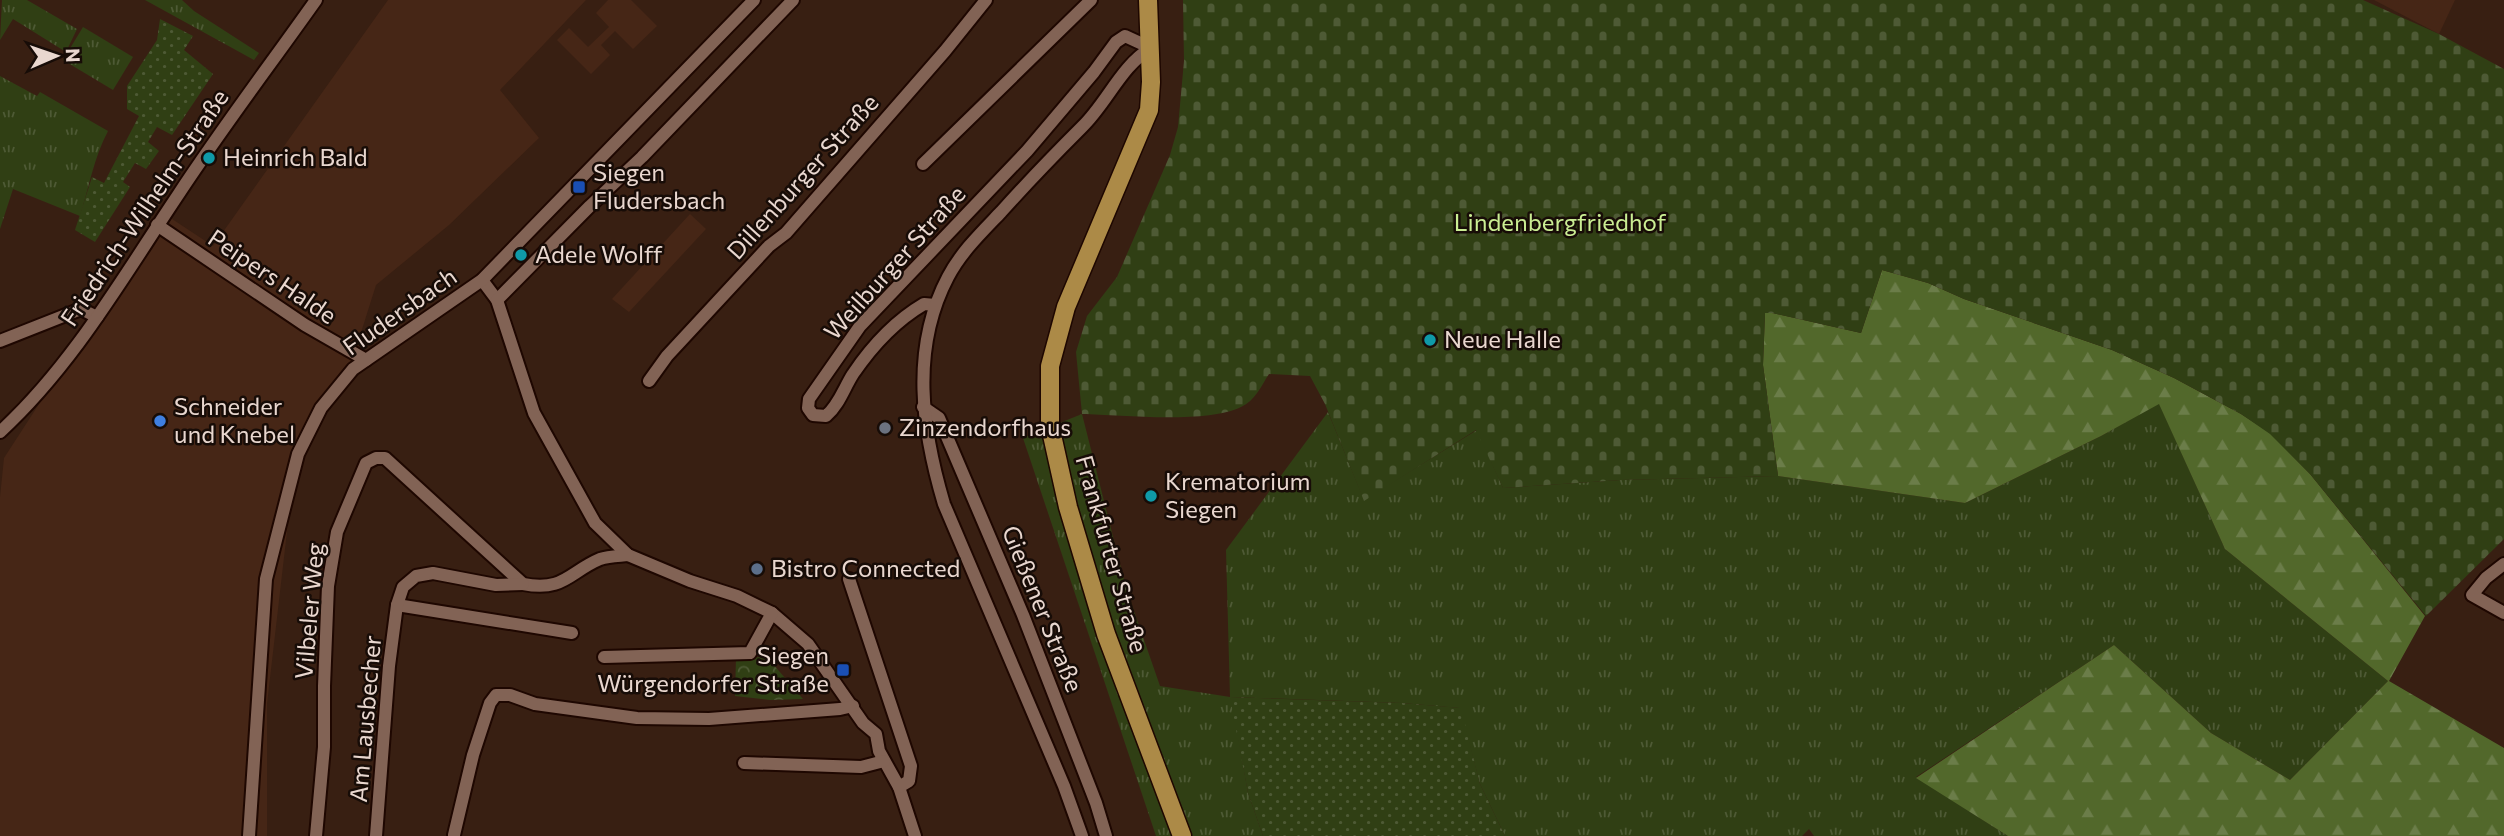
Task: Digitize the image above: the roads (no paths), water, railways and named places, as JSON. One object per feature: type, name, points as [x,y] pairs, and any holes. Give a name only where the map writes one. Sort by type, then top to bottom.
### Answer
[{"type":"main road","name":"Frankfurter Straße","points":[[1148,0],[1151,48],[1149,110],[1066,307],[1050,366],[1050,426],[1068,507],[1107,634],[1182,836]]},
{"type":"street","name":"Friedrich-Wilhelm-Straße","points":[[0,432],[60,370],[219,133],[316,0]]},
{"type":"street","name":"Fludersbach","points":[[249,836],[266,579],[298,454],[321,408],[354,369],[482,280],[754,0]]},
{"type":"street","points":[[497,300],[642,157],[793,0]]},
{"type":"street","name":"Dillenburger Straße","points":[[649,381],[667,356],[769,246],[786,233],[945,51],[986,0]]},
{"type":"street","points":[[923,164],[1091,0]]},
{"type":"street","name":"Weilburger Straße","points":[[935,305],[924,304],[898,323],[874,347],[853,375],[834,409],[826,416],[813,415],[808,408],[809,399],[860,326],[1027,151],[1116,42],[1125,36],[1151,48]]},
{"type":"street","name":"Gießener Straße","points":[[1082,836],[1064,786],[944,504],[931,459],[923,407],[924,351],[935,305],[948,276],[967,249],[1049,159],[1094,115],[1136,57],[1151,48]]},
{"type":"street","name":"Peipers Halde","points":[[157,225],[304,325],[366,360]]},
{"type":"street","points":[[482,280],[497,300],[534,413],[595,523],[628,555],[684,579],[737,596],[772,613],[807,644],[863,723],[866,741],[881,756],[899,787],[915,836]]},
{"type":"street","points":[[0,341],[81,309],[97,317]]},
{"type":"street","name":"Gießener Straße","points":[[923,407],[939,418],[981,513],[1096,803],[1106,836]]},
{"type":"street","name":"Vilbeler Weg","points":[[316,836],[324,747],[328,586],[337,532],[366,463],[376,458],[385,458],[523,584]]},
{"type":"street","points":[[523,584],[535,587],[564,583],[601,559],[628,555]]},
{"type":"street","points":[[2504,564],[2486,578],[2472,595],[2504,612]]},
{"type":"street","name":"Am Lausbecher","points":[[376,836],[388,666],[397,605],[403,587],[416,576],[433,573],[496,585],[523,584]]},
{"type":"street","points":[[849,579],[911,766],[909,781],[899,787]]},
{"type":"street","name":"Am Lausbecher","points":[[397,605],[572,633]]},
{"type":"street","points":[[604,657],[750,653],[772,613]]},
{"type":"street","points":[[454,835],[473,755],[496,695],[510,695],[535,704],[649,718],[709,719],[853,706]]},
{"type":"street","points":[[744,763],[862,767],[881,756]]},
{"type":"place","name":"Heinrich Bald","points":[[209,158]]},
{"type":"place","name":"Siegen Fludersbach","points":[[579,187]]},
{"type":"place","name":"Adele Wolff","points":[[521,255]]},
{"type":"place","name":"Neue Halle","points":[[1430,340]]},
{"type":"place","name":"Schneider und Knebel","points":[[160,421]]},
{"type":"place","name":"Zinzendorfhaus","points":[[885,428]]},
{"type":"place","name":"Krematorium Siegen","points":[[1151,496]]},
{"type":"place","name":"Bistro Connected","points":[[757,569]]},
{"type":"place","name":"Siegen Würgendorfer Straße","points":[[843,670]]},
{"type":"park label","name":"Lindenbergfriedhof","points":[[1560,223]]}]
